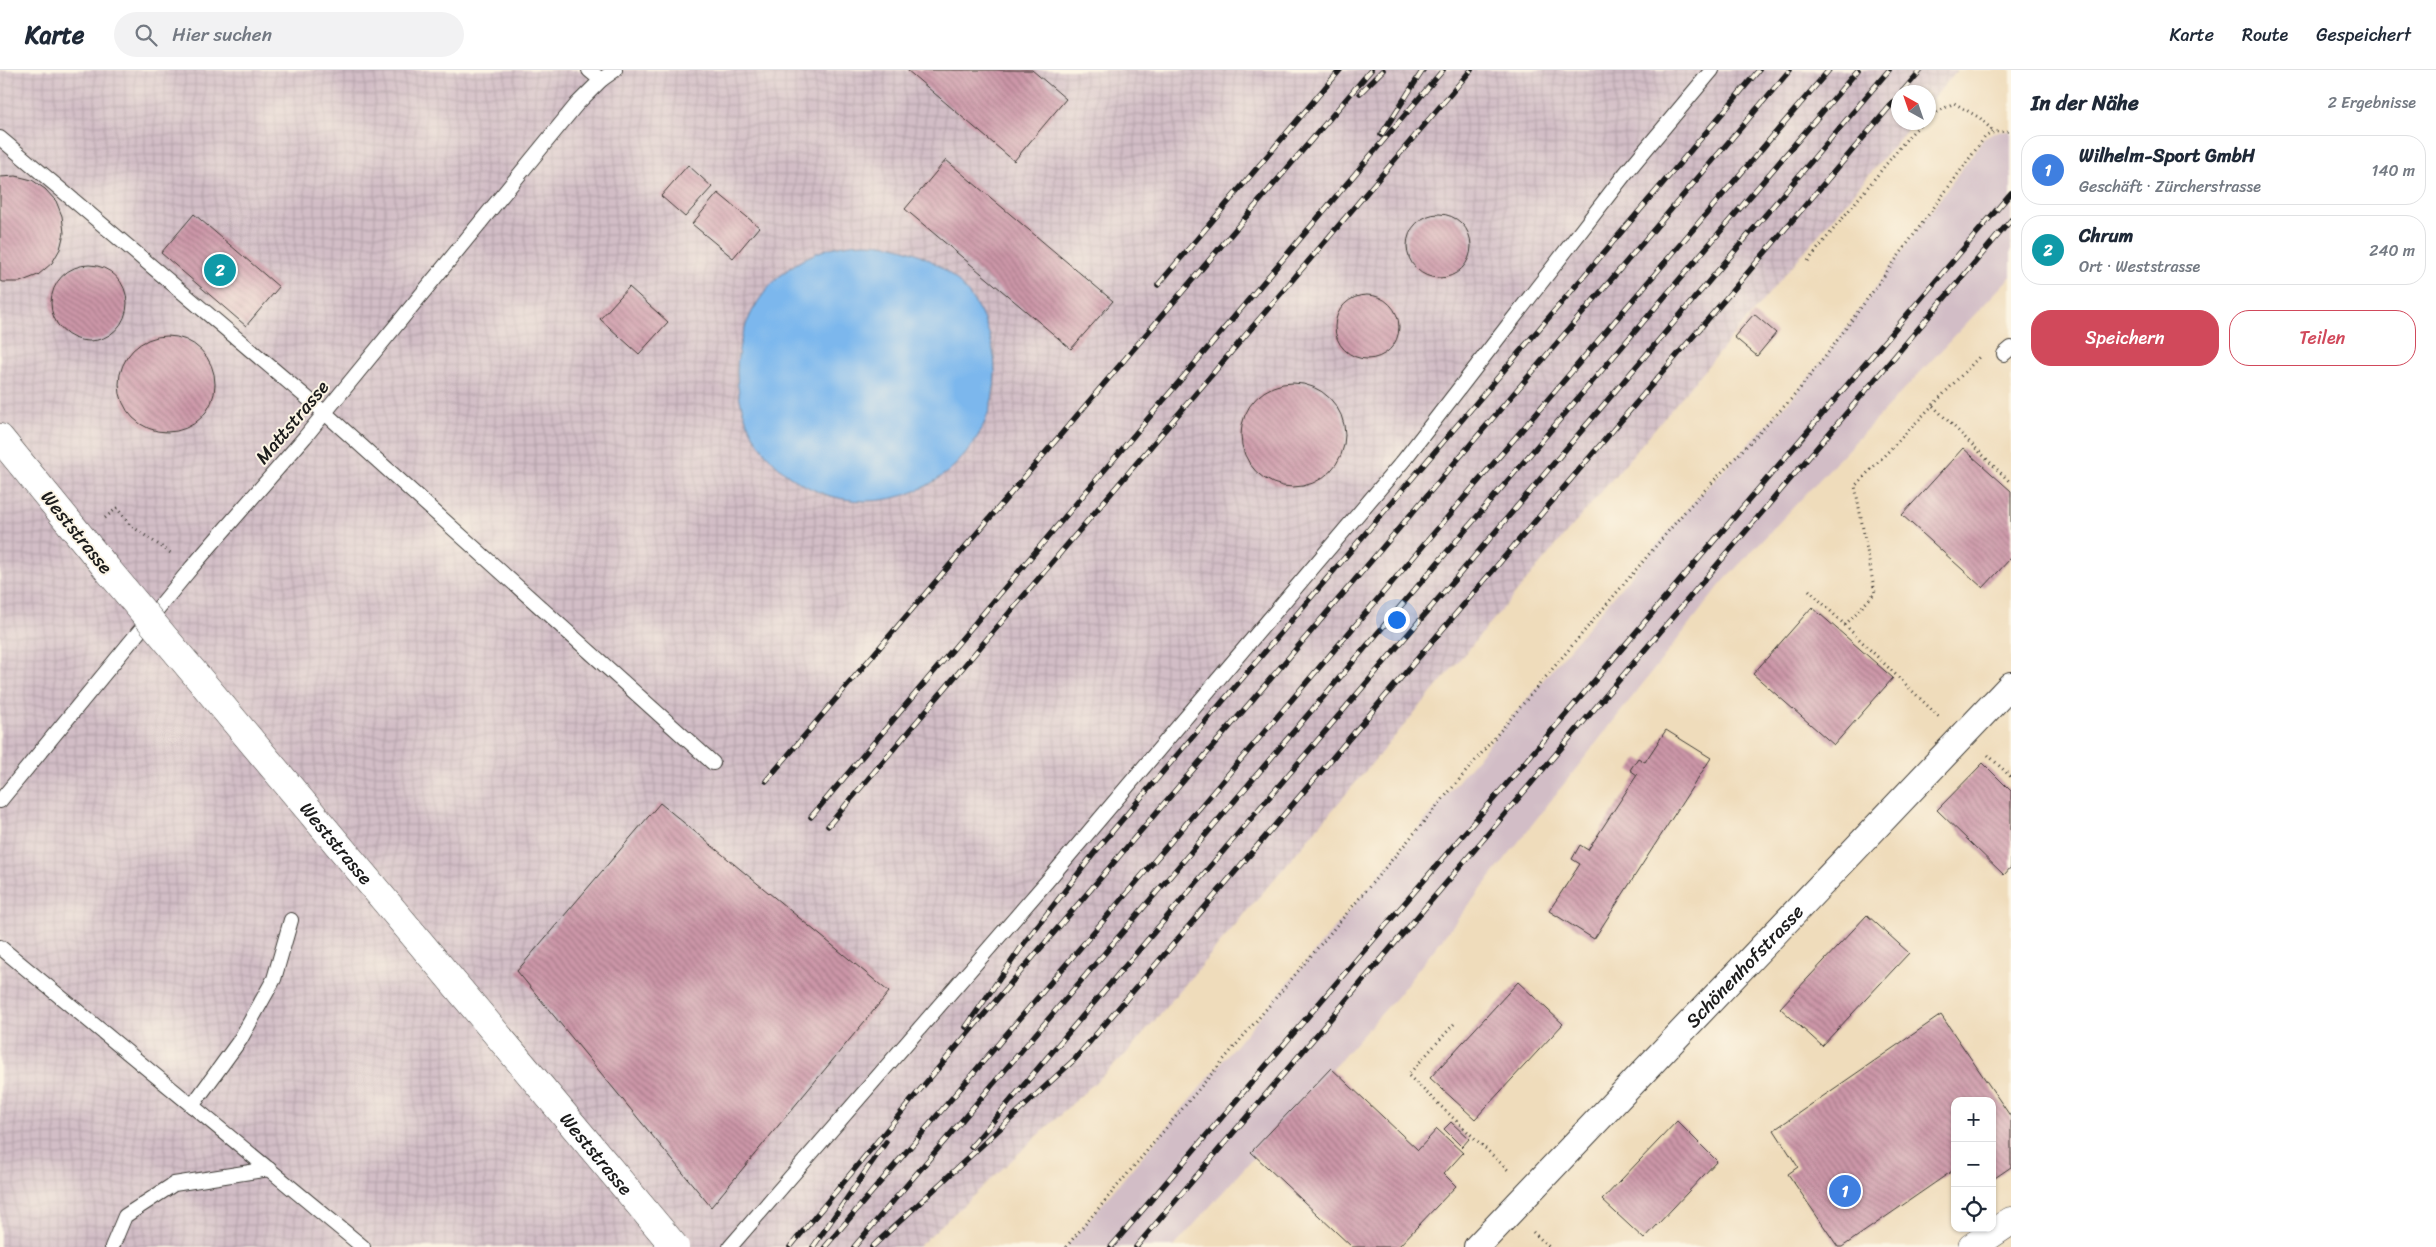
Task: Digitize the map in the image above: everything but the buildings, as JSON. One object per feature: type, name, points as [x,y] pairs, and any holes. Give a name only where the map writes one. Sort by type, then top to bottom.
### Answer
[{"type":"main road","name":"Weststrasse","points":[[0,438],[108,570],[675,1247]]},
{"type":"main road","points":[[1972,1247],[2011,1220]]},
{"type":"street","name":"Schönenhofstrasse","points":[[1477,1247],[2011,685]]},
{"type":"lane","points":[[589,70],[601,80]]},
{"type":"lane","name":"Mattstrasse","points":[[0,801],[192,567],[325,413],[576,104],[601,80],[615,70]]},
{"type":"lane","points":[[730,1247],[1049,879],[1404,460],[1625,174],[1712,70]]},
{"type":"lane","points":[[0,138],[325,413],[713,764]]},
{"type":"lane","points":[[192,1106],[240,1040],[274,979],[291,920]]},
{"type":"lane","points":[[0,947],[363,1247]]},
{"type":"lane","points":[[112,1247],[125,1216],[174,1184],[269,1169]]},
{"type":"path","points":[[1936,113],[1954,103],[1980,118],[1994,132]]},
{"type":"path","points":[[1808,261],[1915,130]]},
{"type":"path","points":[[1066,1247],[1687,509],[1792,397],[1825,357],[1985,137],[1994,132],[2011,131]]},
{"type":"path","points":[[1845,625],[1875,593],[1855,486],[1986,350]]},
{"type":"path","points":[[1933,406],[2011,483]]},
{"type":"path","points":[[108,515],[117,508],[130,526],[192,567]]},
{"type":"path","points":[[1809,590],[1943,721]]},
{"type":"path","points":[[1996,763],[2011,778]]},
{"type":"path","points":[[1454,1024],[1408,1075],[1510,1173]]},
{"type":"shaded area","points":[[0,70],[1957,70],[1936,96],[1936,85],[1891,85],[1891,130],[1907,130],[1128,1052],[918,1247],[0,1247]]},
{"type":"shaded area","points":[[2011,131],[2011,276],[1722,583],[1398,995],[1174,1247],[1066,1247],[1687,509],[1793,397],[1825,357],[1985,137],[1994,132]]},
{"type":"water","points":[[866,243],[891,246],[927,258],[948,272],[966,290],[980,311],[985,323],[992,347],[995,372],[992,397],[980,433],[966,454],[948,472],[927,486],[915,491],[891,498],[866,501],[841,498],[805,486],[784,472],[766,454],[752,433],[747,421],[740,397],[737,372],[740,347],[752,311],[766,290],[784,272],[805,258],[817,253],[841,246]]},
{"type":"railway","points":[[1158,285],[1340,70]]},
{"type":"railway","points":[[766,781],[1371,70]]},
{"type":"railway","points":[[1360,93],[1383,70]]},
{"type":"railway","points":[[1381,135],[1423,70]]},
{"type":"railway","points":[[811,817],[1443,70]]},
{"type":"railway","points":[[828,826],[1471,70]]},
{"type":"railway","points":[[966,1027],[1025,942],[1099,847],[1759,70]]},
{"type":"railway","points":[[790,1247],[929,1079],[1790,70]]},
{"type":"railway","points":[[825,1247],[1829,70]]},
{"type":"railway","points":[[854,1247],[1858,70]]},
{"type":"railway","points":[[971,1147],[1889,70]]},
{"type":"railway","points":[[1908,85],[1921,70]]},
{"type":"railway","points":[[872,1247],[1075,1059],[1891,105]]},
{"type":"railway","points":[[1111,1247],[2011,193]]},
{"type":"railway","points":[[1136,1247],[2011,220]]},
{"type":"railway","points":[[813,1247],[886,1142]]},
{"type":"place","name":"Chrum","points":[[220,270]]},
{"type":"place","name":"Wilhelm-Sport GmbH","points":[[1845,1191]]}]
